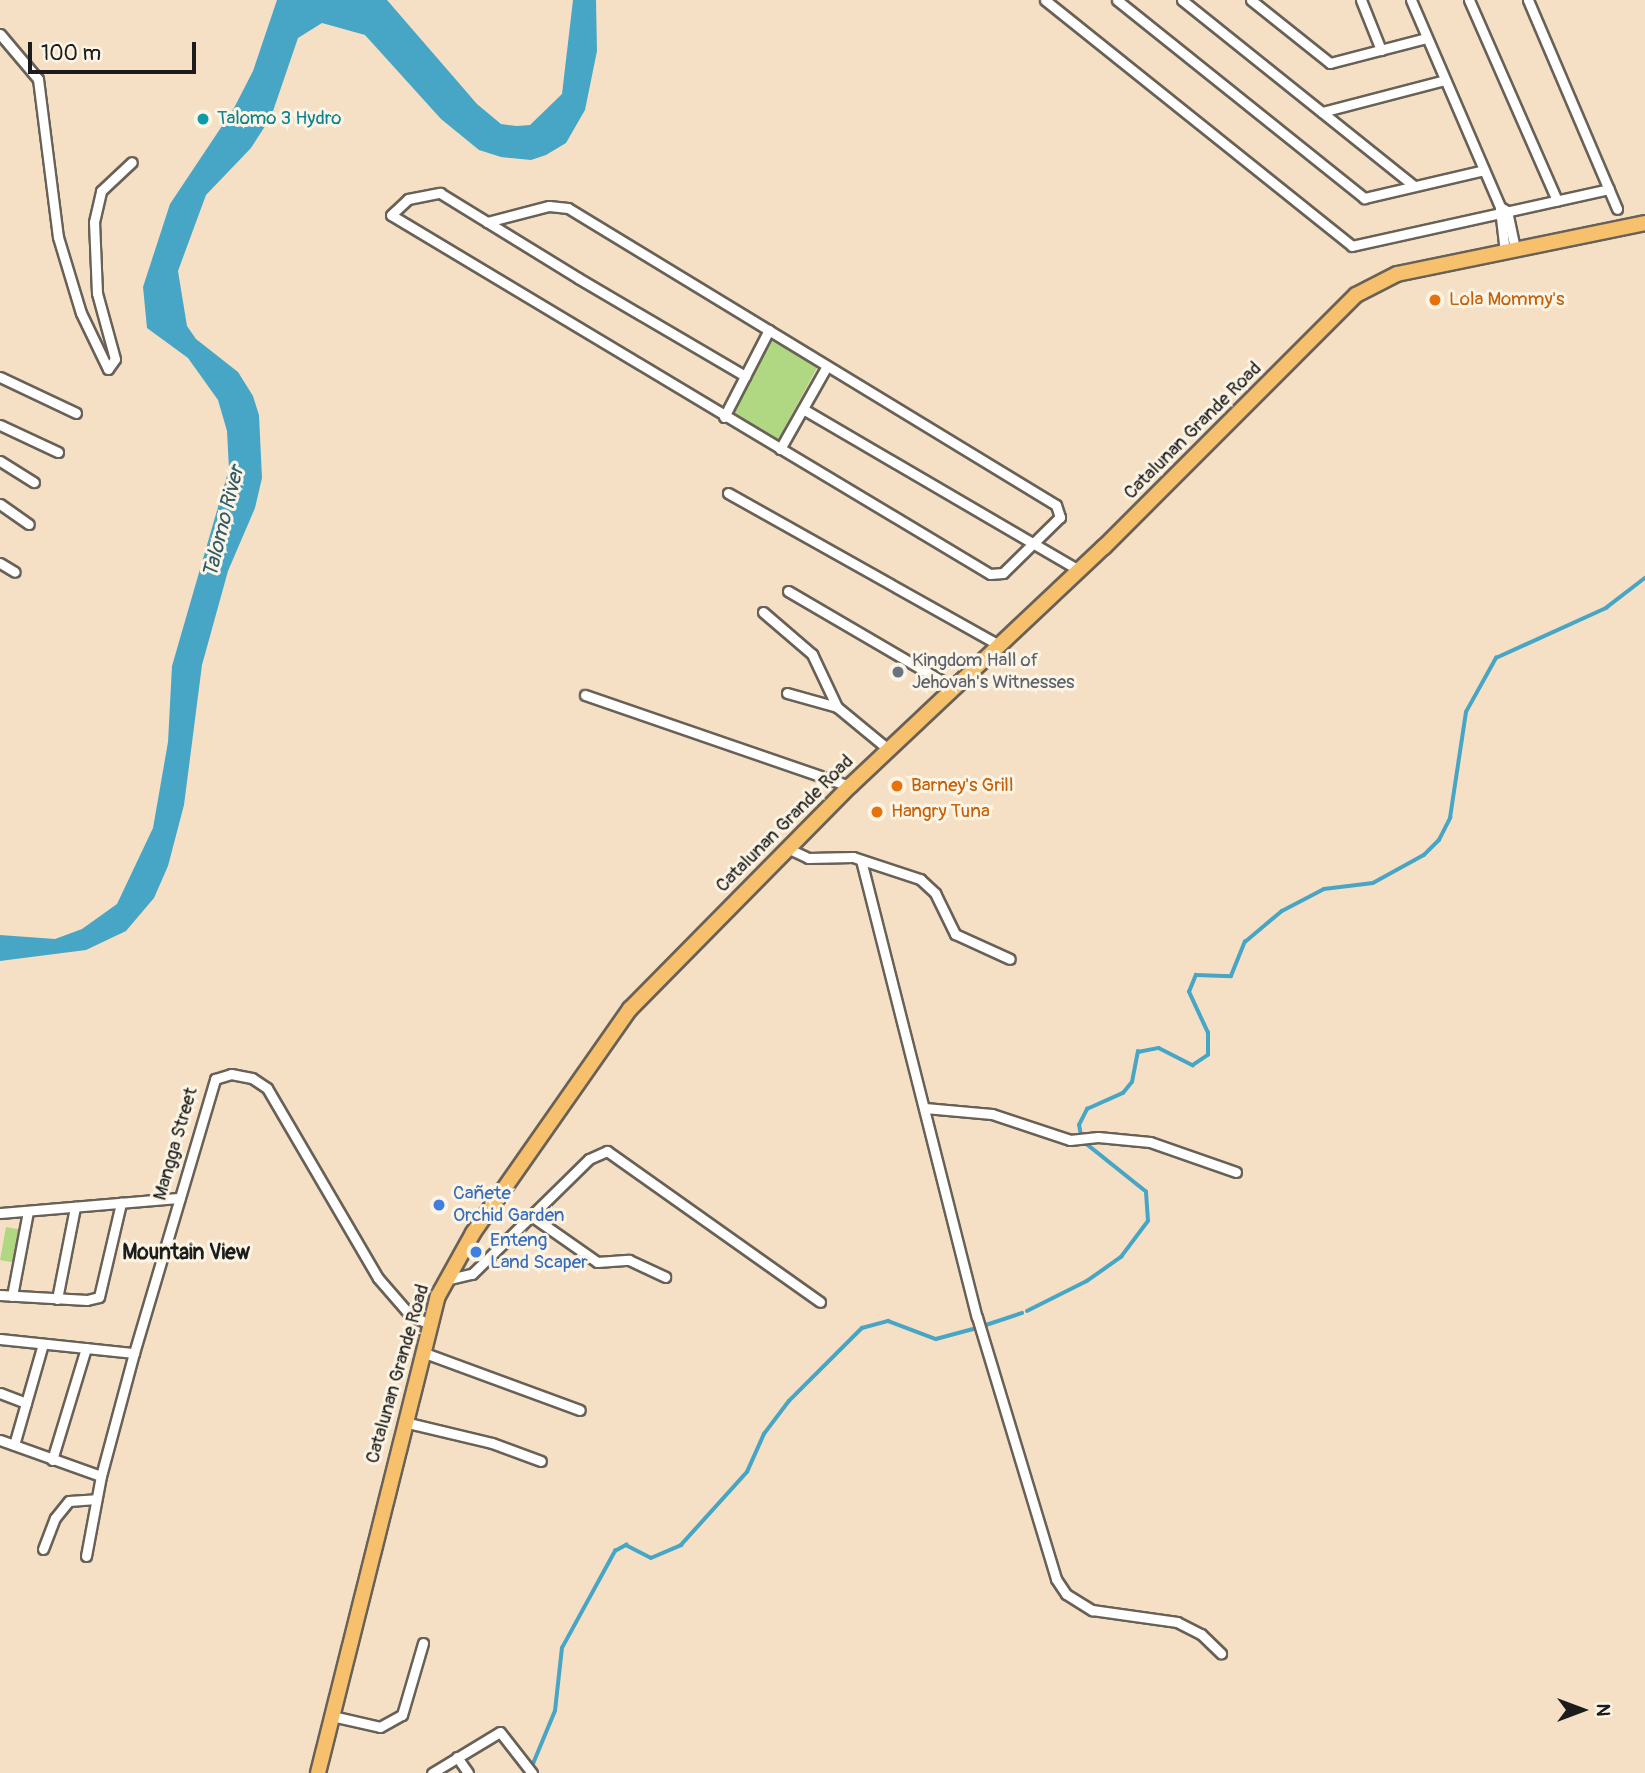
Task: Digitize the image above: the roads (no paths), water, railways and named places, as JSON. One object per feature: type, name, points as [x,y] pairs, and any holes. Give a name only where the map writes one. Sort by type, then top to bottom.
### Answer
[{"type":"main road","name":"Catalunan Grande Road","points":[[318,1773],[422,1352],[445,1280],[623,1018],[787,848],[1079,570],[1356,295],[1397,274],[1645,223]]},
{"type":"street","points":[[1045,1],[1060,0]]},
{"type":"street","points":[[1117,0],[1364,198],[1484,170]]},
{"type":"street","points":[[1182,0],[1414,186]]},
{"type":"street","points":[[1251,0],[1330,63],[1427,38]]},
{"type":"street","points":[[1361,0],[1381,50]]},
{"type":"street","points":[[1410,0],[1502,211],[1510,251]]},
{"type":"street","points":[[1469,0],[1557,200]]},
{"type":"street","points":[[1528,0],[1617,209]]},
{"type":"street","points":[[1045,1],[1352,246],[1609,189]]},
{"type":"street","points":[[0,34],[38,79],[58,237],[81,313],[108,369],[115,359],[97,293],[94,222],[101,191],[132,162]]},
{"type":"street","points":[[1322,112],[1445,80]]},
{"type":"street","points":[[487,222],[561,205],[1056,505],[1061,513],[1058,521],[1003,573],[993,575],[724,417],[391,215],[408,199],[430,192],[450,198],[487,222],[745,376]]},
{"type":"street","points":[[724,417],[769,330]]},
{"type":"street","points":[[780,449],[827,366]]},
{"type":"street","points":[[0,377],[76,413]]},
{"type":"street","points":[[803,409],[1079,570]]},
{"type":"street","points":[[0,425],[58,452]]},
{"type":"street","points":[[0,461],[34,482]]},
{"type":"street","points":[[728,493],[999,645]]},
{"type":"street","points":[[0,505],[29,524]]},
{"type":"street","points":[[0,563],[15,572]]},
{"type":"street","points":[[788,591],[954,688]]},
{"type":"street","points":[[763,612],[811,654],[837,707]]},
{"type":"street","points":[[787,693],[837,707],[888,749]]},
{"type":"street","points":[[585,695],[850,786]]},
{"type":"street","points":[[787,848],[808,858],[844,856],[861,860],[928,884],[955,934],[1010,958]]},
{"type":"street","points":[[861,860],[1006,1424],[1056,1579],[1066,1594],[1092,1610],[1178,1622],[1201,1634],[1221,1653]]},
{"type":"street","name":"Mangga Street","points":[[86,1556],[101,1476],[134,1353],[215,1079],[232,1074],[252,1078],[278,1103],[384,1287],[411,1316],[430,1324]]},
{"type":"street","points":[[925,1108],[992,1114],[1070,1140],[1109,1138],[1150,1142],[1236,1172]]},
{"type":"street","points":[[445,1280],[472,1274],[589,1159],[614,1152],[820,1302]]},
{"type":"street","points":[[0,1213],[179,1198]]},
{"type":"street","points":[[0,1295],[95,1299],[104,1291],[121,1203]]},
{"type":"street","points":[[57,1299],[75,1207]]},
{"type":"street","points":[[12,1296],[28,1211]]},
{"type":"street","points":[[530,1215],[597,1262],[629,1260],[665,1277]]},
{"type":"street","points":[[0,1339],[134,1353]]},
{"type":"street","points":[[14,1445],[43,1344]]},
{"type":"street","points":[[52,1460],[86,1348]]},
{"type":"street","points":[[422,1352],[580,1410]]},
{"type":"street","points":[[0,1392],[26,1403]]},
{"type":"street","points":[[404,1422],[482,1441],[541,1461]]},
{"type":"street","points":[[0,1440],[101,1476]]},
{"type":"street","points":[[43,1549],[55,1518],[69,1501],[96,1499]]},
{"type":"street","points":[[332,1716],[380,1727],[402,1715],[422,1643]]},
{"type":"street","points":[[432,1773],[500,1732],[532,1773]]},
{"type":"street","points":[[457,1757],[468,1773]]},
{"type":"water","name":"Talomo River","points":[[277,0],[387,0],[477,104],[501,124],[517,126],[530,125],[562,94],[573,0],[596,0],[597,51],[585,110],[566,143],[546,155],[531,160],[501,157],[479,150],[441,119],[365,35],[322,23],[298,38],[271,117],[251,148],[206,195],[178,271],[187,326],[196,339],[238,372],[253,396],[259,415],[262,478],[255,508],[228,571],[202,665],[184,805],[168,866],[154,898],[126,931],[86,950],[0,961],[0,935],[55,939],[82,929],[117,904],[153,828],[168,742],[172,666],[229,469],[227,431],[218,400],[188,358],[147,328],[143,287],[170,204],[234,108],[253,71]]},
{"type":"waterway","points":[[1081,1136],[1079,1125],[1087,1109],[1123,1093],[1132,1082],[1138,1052],[1159,1048],[1193,1065],[1208,1055],[1208,1033],[1189,992],[1196,975],[1231,976],[1245,942],[1282,911],[1324,889],[1373,883],[1424,855],[1439,840],[1450,818],[1466,712],[1496,658],[1606,608],[1645,578]]},
{"type":"waterway","points":[[1027,1311],[1087,1281],[1121,1257],[1148,1221],[1146,1192],[1086,1144]]},
{"type":"waterway","points":[[983,1326],[1022,1313]]},
{"type":"waterway","points":[[533,1764],[555,1711],[562,1648],[615,1551],[626,1545],[651,1558],[681,1545],[747,1472],[764,1434],[789,1401],[862,1328],[888,1321],[936,1339],[974,1329]]},
{"type":"place","name":"Talomo 3 Hydro","points":[[203,119]]},
{"type":"place","name":"Lola Mommy's","points":[[1435,300]]},
{"type":"place","name":"Kingdom Hall of Jehovah's Witnesses","points":[[898,672]]},
{"type":"place","name":"Barney's Grill","points":[[897,786]]},
{"type":"place","name":"Hangry Tuna","points":[[877,812]]},
{"type":"place","name":"Cañete Orchid Garden","points":[[439,1205]]},
{"type":"place","name":"Enteng Land Scaper","points":[[476,1252]]},
{"type":"district","name":"Mountain View","points":[[186,1253]]}]
